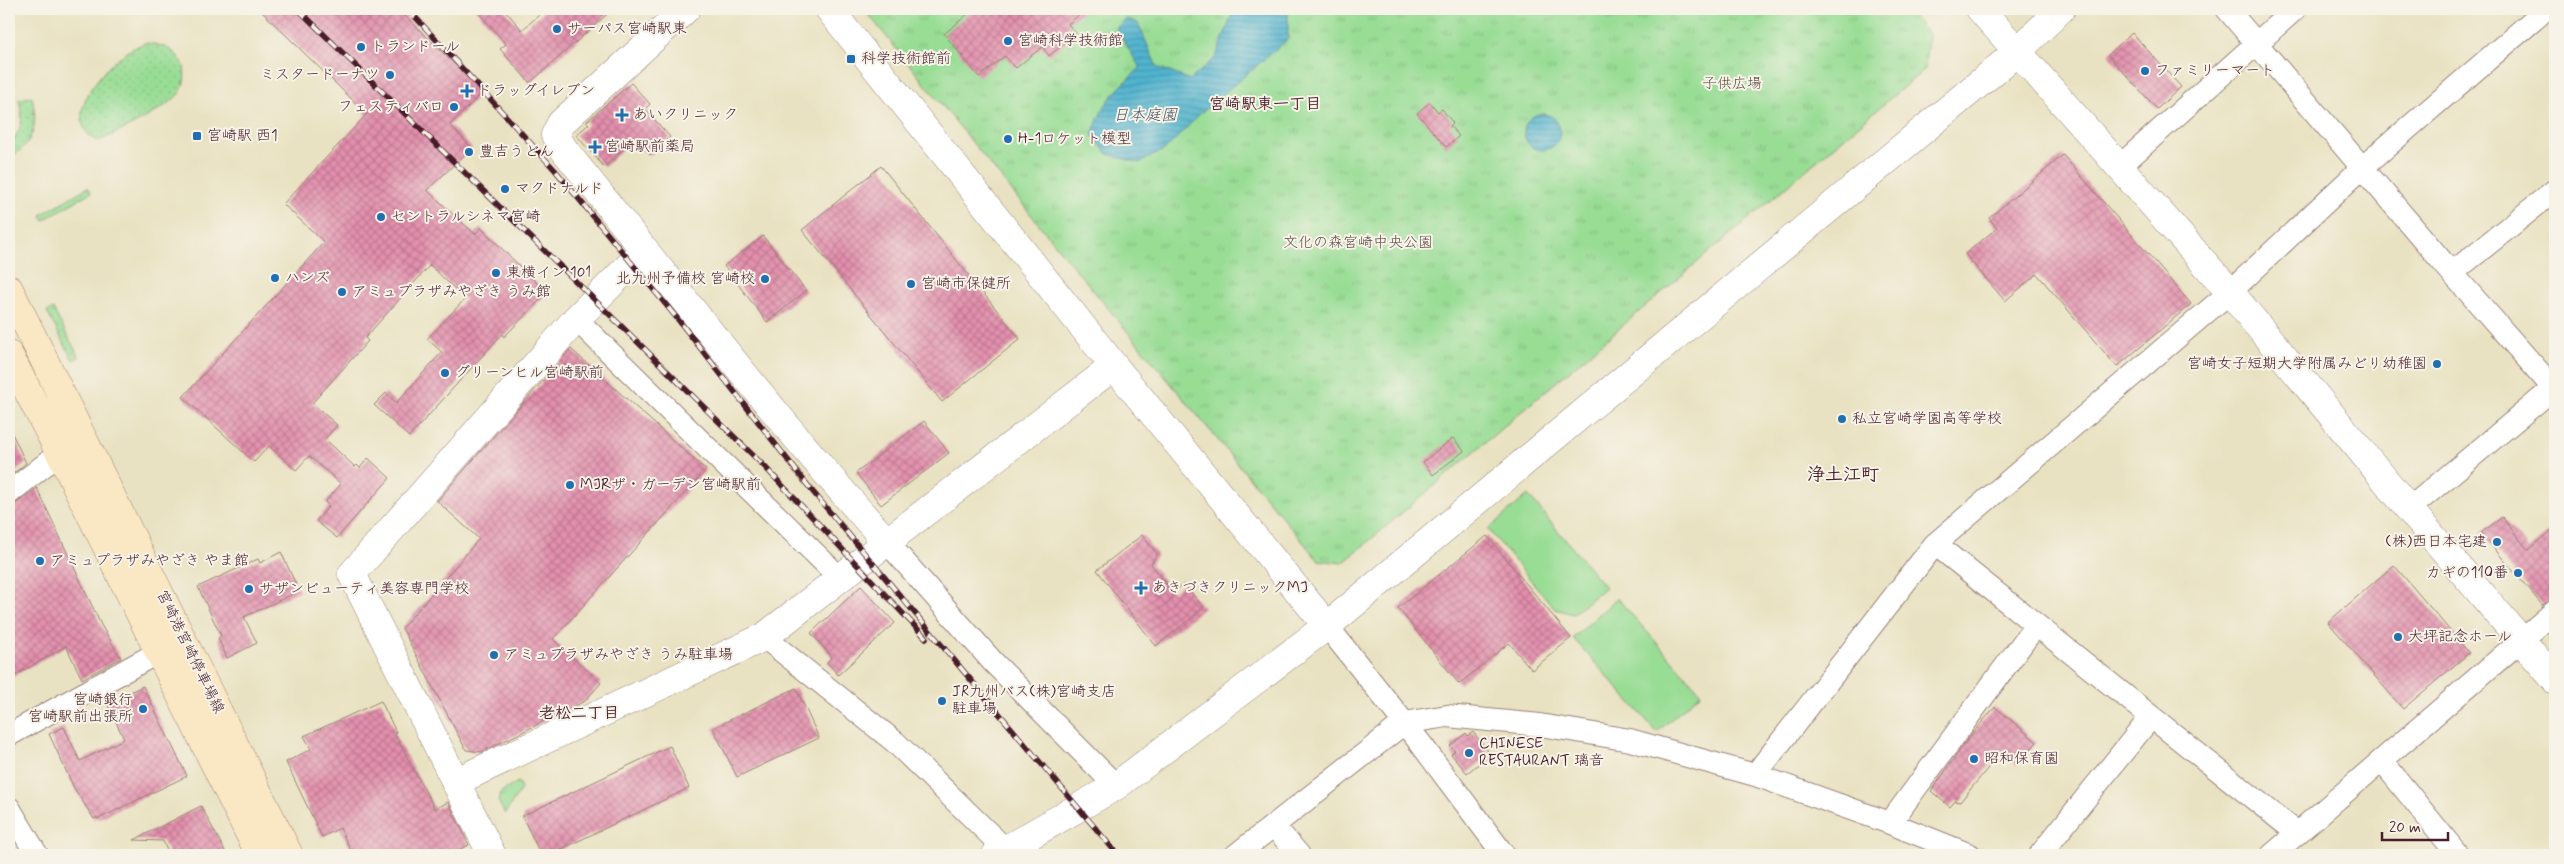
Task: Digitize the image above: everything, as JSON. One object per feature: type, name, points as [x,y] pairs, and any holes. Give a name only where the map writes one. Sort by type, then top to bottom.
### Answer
[{"type":"main road","name":"宮崎港宮崎停車場線","points":[[9,289],[290,855]]},
{"type":"main road","name":"宮崎港宮崎停車場線","points":[[9,355],[60,453],[260,855]]},
{"type":"street","points":[[686,9],[561,123],[555,135],[564,151],[846,497],[993,662],[1116,786]]},
{"type":"street","points":[[829,9],[1114,366],[1327,626],[1404,723],[1504,855]]},
{"type":"street","points":[[1980,9],[2230,292],[2408,509],[2555,680]]},
{"type":"street","points":[[764,637],[895,742],[1004,853],[1116,786],[1327,626],[2017,52],[2061,9]]},
{"type":"street","points":[[2227,9],[2452,273],[2555,388],[2408,509]]},
{"type":"street","points":[[2120,166],[2295,9]]},
{"type":"street","points":[[1756,775],[1935,544],[2230,292],[2363,167],[2546,9]]},
{"type":"street","points":[[2452,273],[2555,190]]},
{"type":"street","points":[[492,855],[352,574],[576,319],[645,250]]},
{"type":"street","points":[[576,319],[841,579]]},
{"type":"street","points":[[455,782],[764,637],[1114,366]]},
{"type":"street","points":[[9,493],[60,453],[85,439]]},
{"type":"street","points":[[1935,544],[2298,834]]},
{"type":"street","points":[[2272,855],[2522,641],[2555,610]]},
{"type":"street","points":[[1890,823],[2036,625]]},
{"type":"street","points":[[9,735],[183,639]]},
{"type":"street","points":[[1236,855],[1404,723],[1447,716],[1540,725],[1630,740],[1756,775],[1890,823],[1970,855]]},
{"type":"street","points":[[2040,855],[2151,717]]},
{"type":"street","points":[[2382,761],[2458,855]]},
{"type":"street","points":[[9,808],[36,855]]},
{"type":"street","points":[[1274,826],[1299,855]]},
{"type":"green space","name":"文化の森宮崎中央公園","points":[[864,9],[1907,9],[1928,34],[1925,69],[1343,563],[1318,560],[1067,259]]},
{"type":"green space","points":[[146,43],[166,48],[174,53],[184,65],[184,84],[178,95],[171,101],[129,127],[98,141],[86,131],[82,117],[85,102],[93,86],[105,71],[119,58]]},
{"type":"green space","points":[[32,97],[35,116],[32,132],[24,146],[9,158],[10,146],[21,124],[22,116],[19,99]]},
{"type":"green space","points":[[88,187],[91,192],[44,220],[41,215]]},
{"type":"green space","points":[[53,309],[79,357],[73,360],[47,312]]},
{"type":"green space","points":[[1528,495],[1605,587],[1573,614],[1555,609],[1488,529]]},
{"type":"green space","points":[[1617,598],[1701,693],[1657,732],[1573,638]]},
{"type":"green space","points":[[518,782],[521,789],[505,814],[498,801],[501,792]]},
{"type":"water","name":"日本庭園","points":[[1234,9],[1288,9],[1288,39],[1201,113],[1166,149],[1139,163],[1108,154],[1092,135],[1096,124],[1105,105],[1140,68],[1116,28],[1126,19],[1138,23],[1157,67],[1190,80],[1216,57]]},
{"type":"water","points":[[1542,114],[1549,115],[1555,119],[1559,125],[1559,139],[1555,145],[1549,149],[1542,150],[1535,149],[1529,145],[1525,139],[1524,132],[1525,125],[1529,119],[1535,115]]},
{"type":"building","points":[[259,9],[398,9],[483,92],[450,125],[472,148],[427,190],[475,234],[481,228],[547,293],[504,337],[502,334],[409,437],[374,405],[386,393],[396,403],[442,352],[427,339],[465,299],[430,265],[365,338],[368,341],[312,403],[337,425],[325,439],[355,467],[357,465],[360,468],[368,458],[390,478],[337,538],[316,521],[329,506],[325,502],[341,484],[309,456],[296,470],[269,446],[254,462],[183,397],[324,242],[283,204],[367,114]]},
{"type":"building","name":"サーパス宮崎駅東","points":[[475,9],[504,9],[522,30],[546,9],[613,9],[530,83],[500,49],[506,44]]},
{"type":"building","name":"宮崎科学技術館","points":[[974,9],[1086,9],[1068,24],[1076,34],[1049,56],[1042,47],[1016,68],[1005,56],[979,77],[944,34]]},
{"type":"building","name":"ファミリーマート","points":[[2132,33],[2181,87],[2157,109],[2108,55]]},
{"type":"building","name":"あいクリニック","points":[[631,83],[650,104],[645,109],[670,137],[650,155],[635,138],[604,167],[576,135],[589,124],[586,122]]},
{"type":"building","points":[[1430,102],[1438,112],[1442,109],[1453,123],[1450,126],[1459,136],[1446,147],[1417,113]]},
{"type":"building","points":[[2063,155],[2191,304],[2117,367],[2037,274],[2005,301],[1965,254],[1997,228],[1989,218]]},
{"type":"building","name":"宮崎市保健所","points":[[881,166],[1020,339],[942,402],[802,230]]},
{"type":"building","name":"北九州予備校 宮崎校","points":[[763,236],[806,291],[767,322],[724,266]]},
{"type":"building","name":"MJRザ・ガーデン宮崎駅前","points":[[571,349],[706,470],[553,639],[601,683],[585,701],[482,752],[466,750],[402,628],[479,539],[437,501]]},
{"type":"building","points":[[924,421],[949,453],[881,505],[856,473]]},
{"type":"building","points":[[9,427],[26,463],[9,477]]},
{"type":"building","points":[[1453,438],[1464,451],[1433,475],[1423,462]]},
{"type":"building","name":"アミュプラザみやざき やま館","points":[[37,488],[101,625],[121,658],[82,679],[66,646],[9,679],[9,506],[17,503]]},
{"type":"building","points":[[2502,517],[2528,550],[2555,527],[2555,598],[2542,605],[2481,533]]},
{"type":"building","name":"あきづきクリニックMJ","points":[[1142,535],[1157,554],[1151,564],[1173,592],[1184,584],[1204,608],[1156,646],[1097,570]]},
{"type":"building","points":[[1487,536],[1571,638],[1532,670],[1509,643],[1459,684],[1398,608]]},
{"type":"building","name":"サザンビューティ美容専門学校","points":[[281,552],[299,591],[244,617],[257,643],[227,658],[218,638],[221,636],[198,587],[258,559],[260,563]]},
{"type":"building","name":"大坪記念ホール","points":[[2394,565],[2469,653],[2403,709],[2328,622]]},
{"type":"building","points":[[861,586],[895,623],[838,675],[827,662],[832,657],[811,633]]},
{"type":"building","points":[[143,686],[187,776],[98,819],[97,817],[94,819],[74,788],[49,734],[64,727],[80,761],[124,739],[107,703]]},
{"type":"building","points":[[796,688],[819,738],[737,777],[713,728]]},
{"type":"building","points":[[381,701],[396,732],[394,733],[435,809],[448,802],[469,845],[448,855],[353,855],[340,828],[322,837],[286,762],[311,749],[304,736]]},
{"type":"building","name":"昭和保育園","points":[[1995,707],[2037,742],[2017,765],[2001,752],[1960,802],[1955,801],[1950,807],[1931,791],[1971,735]]},
{"type":"building","name":"CHINESE RESTAURANT 璃音","points":[[1473,732],[1488,751],[1484,754],[1486,758],[1467,773],[1451,754],[1455,751],[1450,746],[1466,733],[1468,736]]},
{"type":"building","points":[[670,746],[689,788],[549,855],[541,855],[522,816]]},
{"type":"building","points":[[201,806],[227,855],[169,855],[163,841],[134,840]]},
{"type":"railway","points":[[298,9],[764,466],[926,638]]},
{"type":"railway","points":[[408,9],[555,170],[676,317],[813,492],[1118,855]]},
{"type":"place","name":"サーパス宮崎駅東","points":[[557,29]]},
{"type":"place","name":"宮崎科学技術館","points":[[1008,41]]},
{"type":"place","name":"トランドール","points":[[361,47]]},
{"type":"place","name":"科学技術館前","points":[[851,59]]},
{"type":"place","name":"ファミリーマート","points":[[2145,71]]},
{"type":"place","name":"ミスタードーナツ","points":[[390,75]]},
{"type":"place","name":"ドラッグイレブン","points":[[467,91]]},
{"type":"place","name":"フェスティバロ","points":[[454,107]]},
{"type":"place","name":"あいクリニック","points":[[622,115]]},
{"type":"place","name":"宮崎駅 西1","points":[[197,136]]},
{"type":"place","name":"H-1ロケット模型","points":[[1008,139]]},
{"type":"place","name":"宮崎駅前薬局","points":[[595,147]]},
{"type":"place","name":"豊吉うどん","points":[[469,152]]},
{"type":"place","name":"マクドナルド","points":[[505,189]]},
{"type":"place","name":"セントラルシネマ宮崎","points":[[381,217]]},
{"type":"place","name":"東横イン 101","points":[[496,273]]},
{"type":"place","name":"ハンズ","points":[[275,278]]},
{"type":"place","name":"北九州予備校 宮崎校","points":[[765,279]]},
{"type":"place","name":"宮崎市保健所","points":[[911,284]]},
{"type":"place","name":"アミュプラザみやざき うみ館","points":[[342,292]]},
{"type":"place","name":"宮崎女子短期大学附属みどり幼稚園","points":[[2437,364]]},
{"type":"place","name":"グリーンヒル宮崎駅前","points":[[445,373]]},
{"type":"place","name":"私立宮崎学園高等学校","points":[[1842,419]]},
{"type":"place","name":"MJRザ・ガーデン宮崎駅前","points":[[570,485]]},
{"type":"place","name":"(株)西日本宅建","points":[[2497,542]]},
{"type":"place","name":"アミュプラザみやざき やま館","points":[[40,561]]},
{"type":"place","name":"カギの110番","points":[[2518,573]]},
{"type":"place","name":"あきづきクリニックMJ","points":[[1141,588]]},
{"type":"place","name":"サザンビューティ美容専門学校","points":[[249,589]]},
{"type":"place","name":"大坪記念ホール","points":[[2398,637]]},
{"type":"place","name":"アミュプラザみやざき うみ駐車場","points":[[494,655]]},
{"type":"place","name":"JR九州バス(株)宮崎支店 駐車場","points":[[942,701]]},
{"type":"place","name":"宮崎銀行 宮崎駅前出張所","points":[[143,709]]},
{"type":"place","name":"CHINESE RESTAURANT 璃音","points":[[1469,753]]},
{"type":"place","name":"昭和保育園","points":[[1974,759]]},
{"type":"district","name":"宮崎駅東一丁目","points":[[1265,104]]},
{"type":"district","name":"浄土江町","points":[[1843,475]]},
{"type":"district","name":"老松二丁目","points":[[579,713]]},
{"type":"park label","name":"子供広場","points":[[1732,84]]}]
